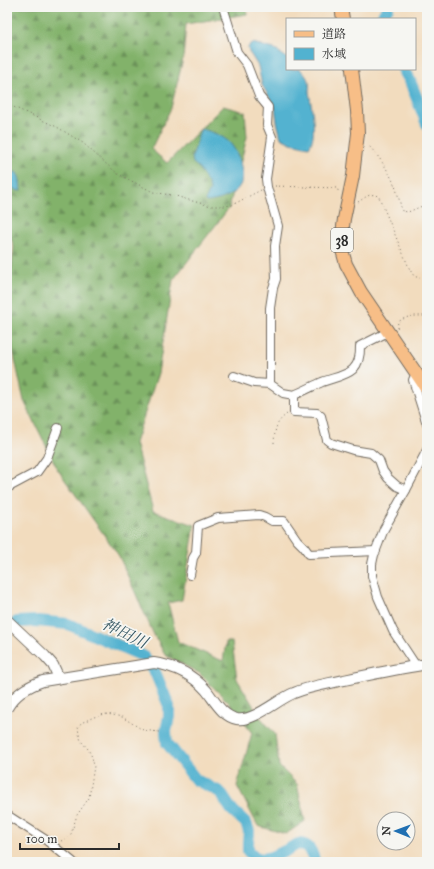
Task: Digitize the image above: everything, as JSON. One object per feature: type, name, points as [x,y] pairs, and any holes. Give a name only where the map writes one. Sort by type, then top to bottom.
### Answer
[{"type":"main road","points":[[341,7],[343,18]]},
{"type":"main road","name":"38","points":[[352,70],[358,133],[354,176],[344,219],[342,250],[352,277],[393,333],[427,389]]},
{"type":"street","points":[[225,7],[224,10],[237,52],[248,65],[259,96],[268,108],[267,125],[272,137],[266,179],[278,226],[275,246],[276,279],[270,308],[270,384]]},
{"type":"street","points":[[234,376],[254,383],[270,384],[283,393],[294,395],[313,386],[346,375],[353,370],[358,363],[361,354],[360,346],[393,333]]},
{"type":"street","points":[[416,373],[413,380],[427,424]]},
{"type":"street","points":[[294,395],[294,412],[317,413],[321,416],[327,440],[331,443],[353,450],[371,453],[379,460],[383,471],[388,478],[397,486],[406,490]]},
{"type":"street","points":[[7,488],[37,472],[47,458],[58,428]]},
{"type":"street","points":[[416,666],[393,631],[378,597],[372,576],[372,564],[384,529],[427,450]]},
{"type":"street","points":[[190,575],[193,558],[196,553],[198,526],[218,518],[259,515],[265,516],[272,521],[284,522],[309,554],[376,551]]},
{"type":"street","points":[[7,620],[54,665],[59,678]]},
{"type":"street","points":[[8,706],[21,692],[34,684],[43,681],[154,663],[165,664],[190,675],[206,690],[218,707],[227,715],[237,719],[253,716],[294,693],[314,686],[427,664]]},
{"type":"street","points":[[7,815],[52,845],[73,862]]},
{"type":"path","points":[[7,104],[57,127],[83,143],[118,174],[153,192],[176,196],[210,206],[232,205],[271,186],[337,188],[340,195]]},
{"type":"path","points":[[358,133],[375,152],[384,165],[395,185],[402,211],[408,212],[427,204]]},
{"type":"path","points":[[358,202],[370,194],[376,194],[380,197],[410,270],[414,276],[427,282]]},
{"type":"path","points":[[393,333],[398,322],[402,319],[409,316],[427,316]]},
{"type":"path","points":[[274,443],[275,430],[278,423],[282,418],[294,412]]},
{"type":"path","points":[[52,845],[67,838],[71,834],[77,815],[89,798],[94,766],[88,749],[81,741],[78,728],[81,723],[94,716],[105,714],[122,717],[143,730],[159,732]]},
{"type":"green space","points":[[7,7],[247,7],[247,14],[186,24],[183,59],[171,108],[151,149],[167,163],[223,106],[245,112],[247,137],[229,208],[173,280],[158,373],[135,443],[153,511],[195,525],[182,600],[168,603],[178,642],[223,661],[226,642],[232,642],[237,679],[260,717],[275,734],[279,766],[297,784],[305,821],[286,834],[258,826],[237,786],[252,733],[231,705],[199,673],[165,655],[154,635],[119,556],[58,470],[24,401],[7,323],[14,247],[7,227]]},
{"type":"water","points":[[253,43],[274,49],[286,57],[286,70],[301,70],[307,78],[309,83],[313,128],[312,142],[309,147],[291,143],[281,138],[275,107],[262,85],[258,66],[249,52],[248,48],[250,44]]},
{"type":"water","points":[[202,129],[220,136],[230,143],[240,162],[242,174],[241,184],[229,196],[206,202],[205,201],[210,190],[208,183],[198,167],[193,163],[192,157],[200,130]]},
{"type":"water","points":[[16,172],[20,181],[21,190],[19,191],[10,187],[9,183],[12,173]]},
{"type":"waterway","points":[[382,18],[388,7]]},
{"type":"waterway","points":[[404,70],[410,81],[427,124]]},
{"type":"waterway","name":"神田川","points":[[17,622],[38,621],[68,624],[143,656],[155,672],[169,706],[169,717],[166,731],[167,743],[196,780],[220,792],[231,809],[246,823],[249,831],[248,851],[257,858],[262,859],[273,857],[298,844],[302,844],[306,845],[310,849],[315,862]]}]
